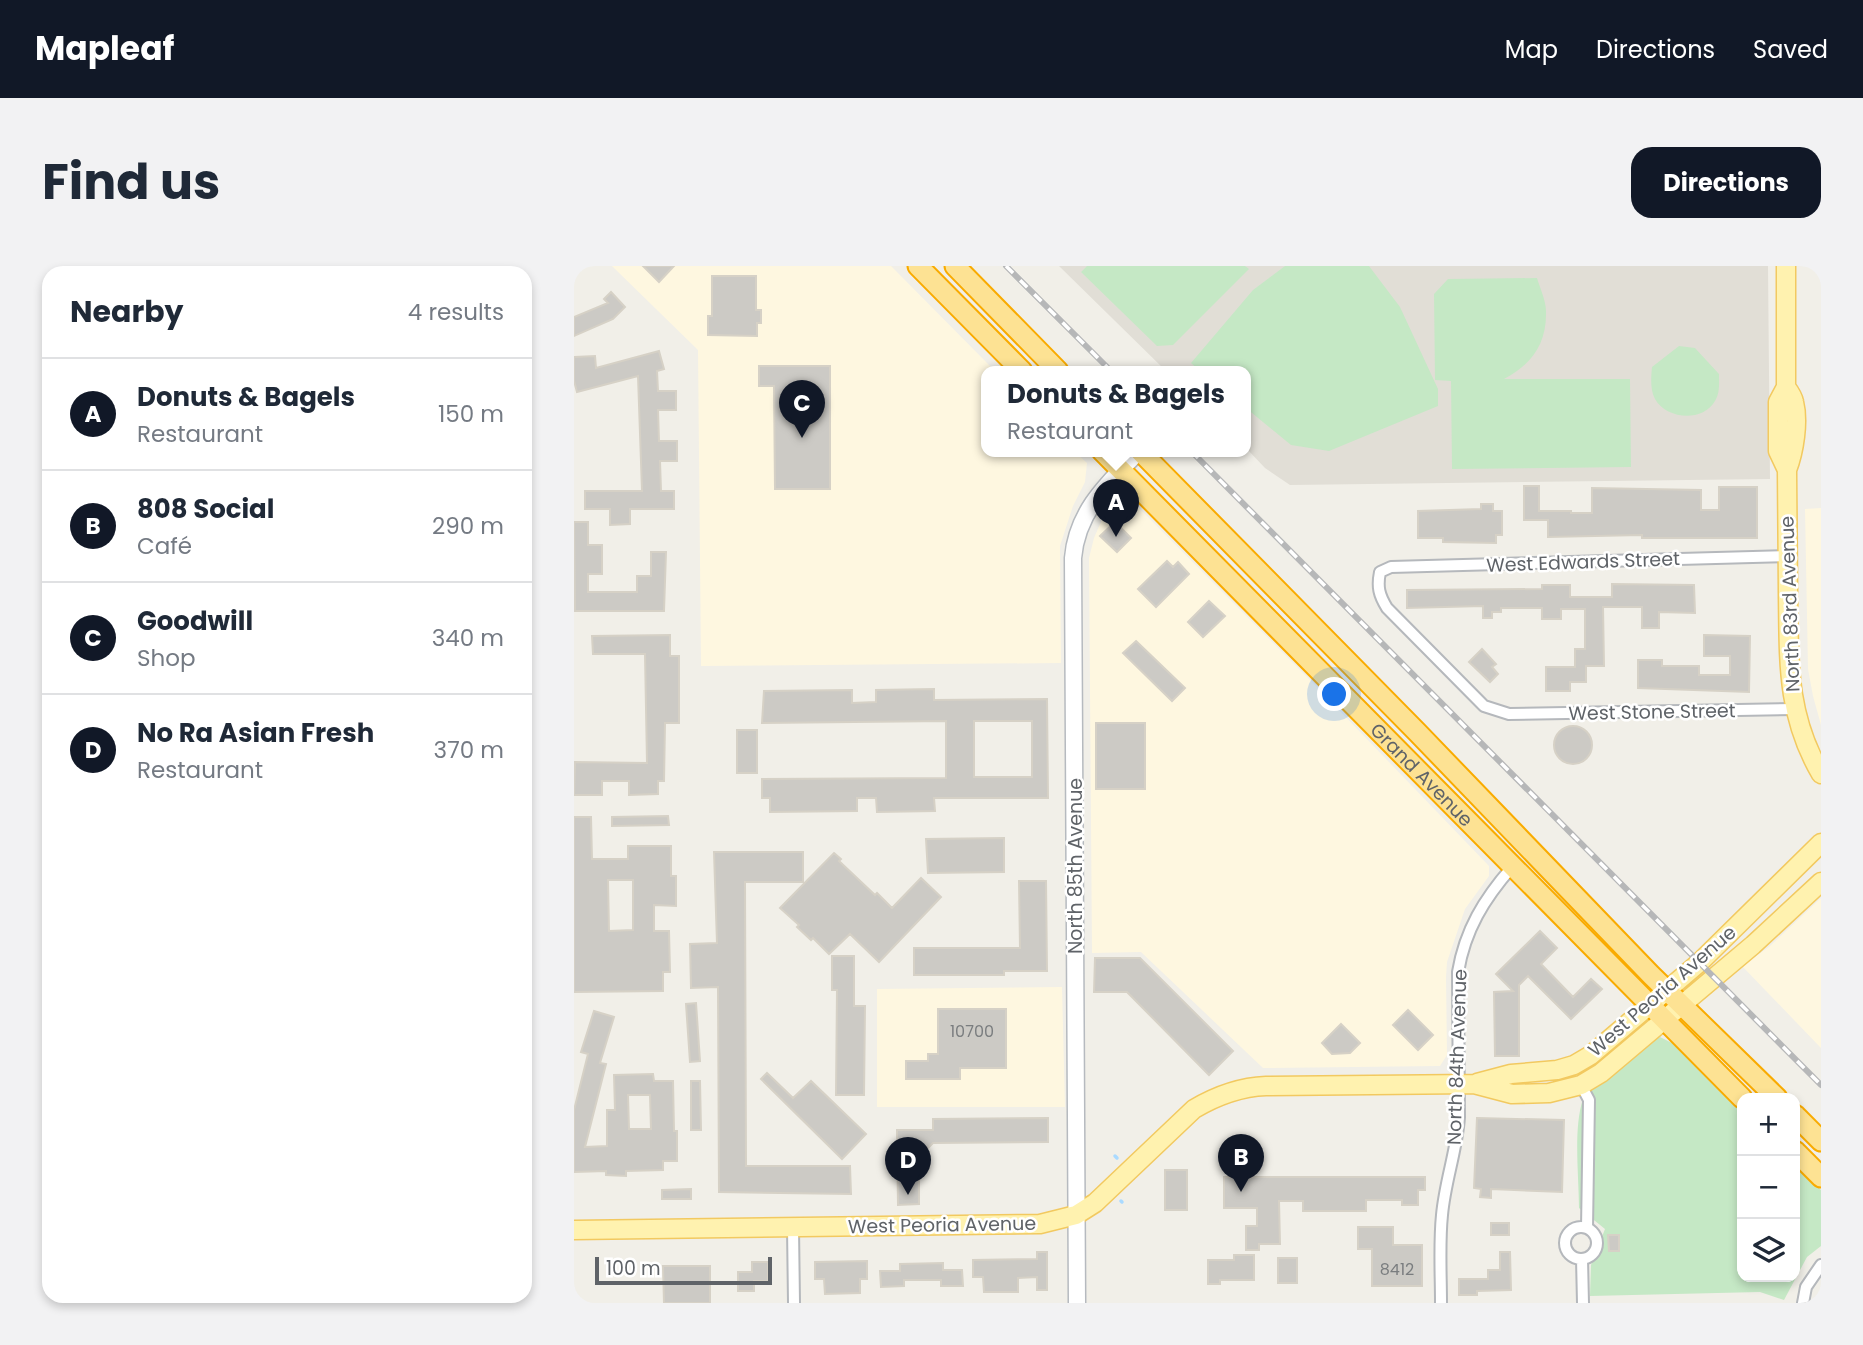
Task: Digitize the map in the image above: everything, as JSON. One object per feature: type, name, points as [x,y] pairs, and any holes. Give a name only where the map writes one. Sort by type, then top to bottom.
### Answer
[{"type":"highway","points":[[918,266],[1017,366]]},
{"type":"highway","points":[[938,287],[957,268],[1053,366]]},
{"type":"highway","name":"Grand Avenue","points":[[1108,457],[1737,1093]]},
{"type":"highway","name":"Grand Avenue","points":[[1145,457],[1681,1006],[1772,1093]]},
{"type":"highway","points":[[1398,752],[1416,732]]},
{"type":"highway","points":[[1800,1120],[1821,1140]]},
{"type":"highway","points":[[1800,1156],[1821,1177]]},
{"type":"main road","name":"North 83rd Avenue","points":[[1786,266],[1786,387],[1778,402],[1778,451],[1787,470],[1790,671],[1794,709],[1803,741],[1821,774]]},
{"type":"main road","name":"West Peoria Avenue","points":[[1466,1085],[1511,1074],[1535,1073],[1574,1065],[1591,1055],[1700,962],[1821,843]]},
{"type":"main road","name":"West Peoria Avenue","points":[[574,1230],[1020,1226],[1057,1221],[1076,1215],[1117,1183],[1194,1108],[1224,1095],[1266,1086],[1466,1085],[1512,1094],[1549,1093],[1581,1085],[1601,1073],[1681,1006],[1821,882]]},
{"type":"street","name":"North 85th Avenue","points":[[1077,1303],[1073,558],[1077,531],[1084,515],[1098,495],[1133,457]]},
{"type":"street","name":"West Edwards Street","points":[[1509,715],[1484,706],[1387,608],[1380,596],[1380,572],[1391,567],[1788,556]]},
{"type":"street","name":"West Stone Street","points":[[1509,715],[1794,709]]},
{"type":"street","name":"North 84th Avenue","points":[[1441,1303],[1442,1216],[1466,1085],[1458,972],[1461,951],[1474,918],[1512,867]]},
{"type":"street","points":[[1581,1085],[1588,1100],[1587,1228]]},
{"type":"street","points":[[793,1228],[794,1303]]},
{"type":"street","points":[[1587,1228],[1595,1235],[1597,1245],[1592,1255],[1582,1259],[1569,1253],[1566,1238],[1572,1230],[1587,1228]]},
{"type":"street","points":[[1582,1259],[1583,1303]]},
{"type":"street","points":[[1803,1303],[1806,1287],[1821,1265]]},
{"type":"shaded area","points":[[612,266],[891,266],[990,366],[981,366],[981,457],[1080,457],[1087,463],[1085,482],[1073,506],[1060,546],[1061,663],[701,666],[698,350]]},
{"type":"shaded area","points":[[1059,266],[1768,266],[1770,479],[1290,485],[1265,468],[1251,453],[1251,366],[1161,366]]},
{"type":"shaded area","points":[[1124,499],[1134,503],[1143,512],[1489,866],[1489,876],[1465,909],[1447,962],[1447,1055],[1440,1066],[1263,1068],[1141,952],[1092,953],[1089,558],[1104,515],[1115,500]]},
{"type":"shaded area","points":[[1821,508],[1821,725],[1808,669],[1805,509]]},
{"type":"shaded area","points":[[1821,898],[1821,1048],[1742,966],[1769,947]]},
{"type":"shaded area","points":[[1062,987],[1065,1107],[877,1107],[877,989]]},
{"type":"green space","points":[[1087,266],[1245,266],[1249,269],[1173,345],[1157,346],[1081,272]]},
{"type":"green space","points":[[1285,266],[1369,266],[1400,307],[1438,389],[1438,406],[1329,451],[1291,445],[1251,412],[1251,366],[1194,366],[1191,363],[1253,290]]},
{"type":"green space","points":[[1537,278],[1546,307],[1544,334],[1529,360],[1504,379],[1630,379],[1631,467],[1452,469],[1451,381],[1435,380],[1434,294],[1448,279]]},
{"type":"green space","points":[[1679,346],[1695,348],[1719,374],[1715,401],[1709,408],[1694,415],[1685,416],[1668,411],[1655,399],[1652,392],[1652,367]]},
{"type":"green space","points":[[1660,1037],[1672,1043],[1737,1107],[1737,1282],[1794,1282],[1784,1300],[1760,1292],[1590,1296],[1591,1265],[1605,1229],[1579,1208],[1577,1138],[1580,1111],[1587,1093]]},
{"type":"green space","points":[[1800,1169],[1821,1190],[1821,1246],[1807,1257],[1800,1270]]},
{"type":"building","points":[[643,266],[674,266],[659,282]]},
{"type":"building","points":[[712,276],[756,276],[756,310],[761,310],[757,336],[708,335],[708,316],[712,316]]},
{"type":"building","points":[[611,292],[625,307],[613,319],[574,336],[574,317],[608,303],[604,299]]},
{"type":"building","points":[[659,351],[664,369],[657,371],[658,391],[676,391],[676,410],[658,410],[659,441],[677,441],[677,461],[660,461],[661,491],[674,491],[674,509],[630,509],[630,524],[610,525],[610,509],[585,509],[585,491],[642,491],[638,376],[577,392],[574,357],[595,356],[596,368]]},
{"type":"building","points":[[759,366],[830,366],[830,489],[775,489],[774,386],[759,386]]},
{"type":"building","points":[[1524,486],[1539,486],[1539,511],[1571,513],[1592,513],[1592,488],[1701,490],[1701,510],[1719,510],[1719,487],[1757,487],[1757,538],[1642,538],[1642,535],[1548,537],[1548,520],[1524,520]]},
{"type":"building","points":[[1481,504],[1493,504],[1493,511],[1502,511],[1502,535],[1496,535],[1496,543],[1443,542],[1443,538],[1418,538],[1418,511],[1481,509]]},
{"type":"building","points":[[574,522],[588,522],[588,545],[602,545],[602,574],[588,574],[588,592],[637,592],[637,576],[651,576],[651,552],[666,552],[664,611],[575,611]]},
{"type":"building","points":[[1115,522],[1131,538],[1117,552],[1100,536]]},
{"type":"building","points":[[1167,561],[1173,567],[1178,562],[1189,574],[1156,607],[1138,589]]},
{"type":"building","points":[[1612,584],[1694,585],[1695,613],[1659,612],[1659,628],[1642,628],[1642,607],[1603,607],[1604,666],[1586,666],[1586,682],[1570,682],[1570,691],[1546,691],[1546,667],[1575,667],[1575,649],[1585,649],[1585,609],[1561,609],[1561,619],[1542,619],[1542,608],[1501,608],[1501,612],[1492,612],[1492,618],[1483,618],[1483,606],[1407,608],[1407,590],[1542,589],[1542,585],[1570,585],[1570,597],[1612,597]]},
{"type":"building","points":[[1209,601],[1225,616],[1203,637],[1188,622]]},
{"type":"building","points":[[670,635],[670,656],[679,656],[679,723],[665,723],[664,781],[658,781],[658,794],[629,795],[629,781],[602,781],[602,795],[574,795],[575,762],[647,763],[645,654],[593,654],[592,636]]},
{"type":"building","points":[[1704,635],[1750,636],[1749,692],[1638,688],[1638,660],[1662,660],[1662,666],[1699,666],[1699,675],[1730,675],[1730,656],[1704,656]]},
{"type":"building","points":[[1136,641],[1185,688],[1172,701],[1123,653]]},
{"type":"building","points":[[1482,649],[1496,664],[1492,667],[1498,674],[1490,682],[1469,662]]},
{"type":"building","points":[[934,689],[934,700],[1047,699],[1048,798],[934,798],[935,811],[877,812],[876,798],[857,798],[857,811],[770,812],[770,798],[762,798],[762,779],[946,778],[946,721],[762,723],[764,691],[852,690],[852,703],[876,702],[876,690]],"holes":[[[974,721],[1032,721],[1032,777],[974,777]]]},
{"type":"building","points":[[1096,723],[1145,723],[1145,789],[1096,789]]},
{"type":"building","points":[[1573,726],[1587,731],[1592,745],[1587,759],[1573,764],[1559,759],[1554,745],[1559,731]]},
{"type":"building","points":[[737,730],[757,730],[757,773],[737,773]]},
{"type":"building","points":[[668,816],[669,825],[612,826],[612,817]]},
{"type":"building","points":[[574,817],[591,817],[592,859],[628,859],[628,846],[671,846],[671,876],[676,876],[676,906],[654,905],[654,931],[669,931],[670,972],[663,972],[663,991],[574,992]],"holes":[[[608,880],[633,880],[633,930],[609,931]]]},
{"type":"building","points":[[1004,838],[1004,872],[928,873],[926,839]]},
{"type":"building","points":[[714,852],[803,852],[803,882],[745,882],[746,1166],[850,1166],[851,1194],[719,1192],[718,987],[691,988],[690,944],[717,943]]},
{"type":"building","points":[[834,853],[841,859],[839,861],[892,908],[921,878],[941,897],[879,962],[850,934],[829,954],[797,927],[799,925],[780,908]]},
{"type":"building","points":[[1019,881],[1046,881],[1047,971],[1004,971],[1004,975],[914,975],[914,948],[1020,948]]},
{"type":"building","points":[[1540,931],[1557,948],[1541,964],[1573,997],[1591,979],[1602,989],[1571,1019],[1528,976],[1519,985],[1519,1056],[1495,1056],[1494,992],[1513,991],[1496,974]]},
{"type":"building","points":[[832,956],[854,956],[854,1006],[865,1006],[864,1095],[836,1095],[837,990],[832,990]]},
{"type":"building","points":[[1095,958],[1140,958],[1233,1051],[1209,1075],[1127,992],[1094,992]]},
{"type":"building","points":[[696,1003],[700,1061],[690,1062],[686,1004]]},
{"type":"building","points":[[938,1009],[1006,1009],[1006,1068],[960,1068],[960,1079],[906,1079],[906,1061],[928,1061],[928,1054],[938,1054]]},
{"type":"building","points":[[1408,1010],[1433,1035],[1418,1050],[1393,1025]]},
{"type":"building","points":[[594,1011],[614,1017],[600,1063],[606,1064],[585,1147],[607,1146],[607,1110],[615,1110],[614,1075],[653,1074],[654,1081],[673,1081],[677,1161],[663,1161],[663,1170],[626,1171],[626,1176],[606,1175],[606,1171],[574,1172],[574,1110],[588,1054],[581,1052]],"holes":[[[628,1095],[650,1095],[651,1129],[629,1129]]]},
{"type":"building","points":[[1341,1024],[1360,1043],[1350,1053],[1332,1054],[1322,1043]]},
{"type":"building","points":[[767,1073],[793,1098],[811,1081],[866,1134],[842,1159],[761,1079]]},
{"type":"building","points":[[691,1081],[700,1081],[701,1130],[691,1130]]},
{"type":"building","points":[[1048,1118],[1048,1142],[933,1143],[919,1157],[919,1204],[898,1205],[897,1130],[933,1130],[933,1119]]},
{"type":"building","points":[[1477,1118],[1564,1120],[1562,1192],[1491,1189],[1491,1198],[1480,1197],[1481,1189],[1474,1188]]},
{"type":"building","points":[[1165,1170],[1187,1170],[1187,1210],[1165,1210]]},
{"type":"building","points":[[1224,1177],[1425,1177],[1425,1190],[1418,1190],[1418,1205],[1402,1205],[1402,1200],[1366,1200],[1366,1211],[1303,1211],[1303,1201],[1279,1201],[1280,1244],[1259,1244],[1259,1250],[1246,1250],[1246,1226],[1257,1226],[1257,1208],[1224,1208]]},
{"type":"building","points":[[691,1189],[691,1199],[662,1199],[662,1190]]},
{"type":"building","points":[[1491,1223],[1509,1223],[1509,1235],[1491,1235]]},
{"type":"building","points":[[1358,1227],[1393,1227],[1393,1245],[1422,1245],[1422,1286],[1372,1286],[1372,1249],[1358,1249]]},
{"type":"building","points":[[1608,1235],[1619,1235],[1619,1251],[1609,1251]]},
{"type":"building","points":[[1037,1252],[1047,1252],[1047,1290],[1037,1290],[1037,1277],[1018,1278],[1018,1292],[984,1292],[983,1277],[973,1277],[973,1260],[1037,1259]]},
{"type":"building","points":[[1500,1252],[1510,1252],[1511,1290],[1477,1291],[1477,1295],[1459,1295],[1459,1279],[1488,1279],[1488,1270],[1500,1270]]},
{"type":"building","points":[[1234,1255],[1254,1255],[1254,1280],[1220,1280],[1220,1284],[1208,1284],[1208,1260],[1234,1260]]},
{"type":"building","points":[[1278,1258],[1297,1258],[1297,1283],[1278,1283]]},
{"type":"building","points":[[867,1261],[867,1279],[860,1279],[860,1293],[825,1294],[824,1279],[815,1279],[815,1262]]},
{"type":"building","points":[[752,1262],[768,1262],[768,1281],[754,1281],[754,1291],[738,1291],[738,1272],[752,1272]]},
{"type":"building","points":[[943,1263],[943,1270],[962,1270],[963,1286],[941,1286],[941,1280],[904,1280],[904,1286],[881,1287],[880,1271],[900,1271],[900,1264]]},
{"type":"building","points":[[663,1266],[710,1266],[710,1303],[664,1303]]},
{"type":"railway","points":[[1006,266],[1106,366]]},
{"type":"railway","points":[[1197,457],[1821,1085]]},
{"type":"place","name":"Goodwill","points":[[802,438]]},
{"type":"place","name":"Donuts & Bagels","points":[[1116,537]]},
{"type":"place","name":"808 Social","points":[[1241,1192]]},
{"type":"place","name":"No Ra Asian Fresh","points":[[908,1195]]}]
